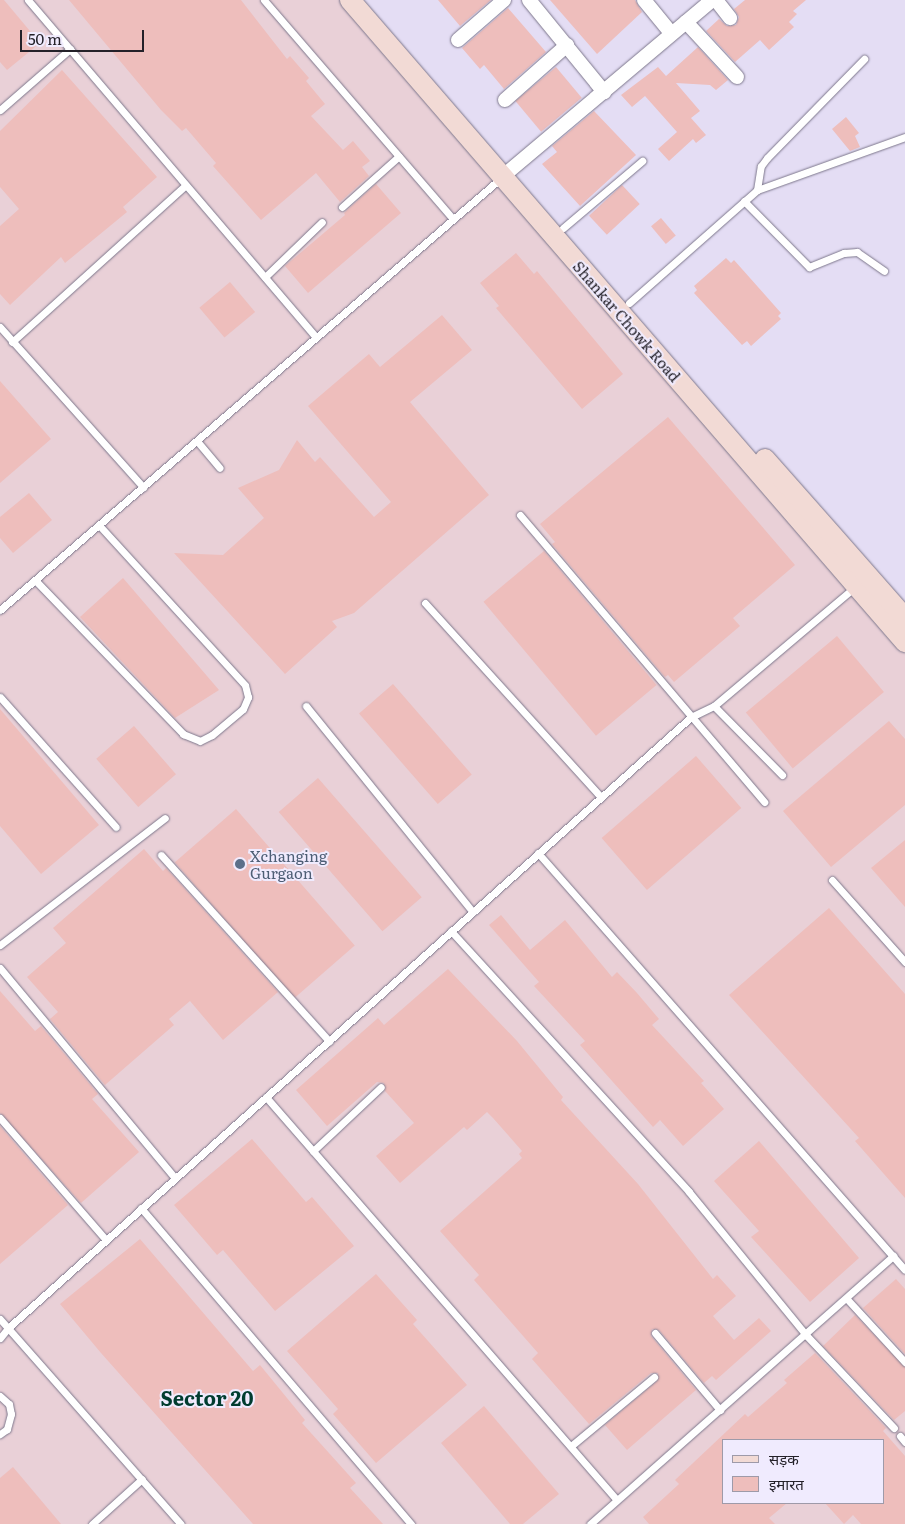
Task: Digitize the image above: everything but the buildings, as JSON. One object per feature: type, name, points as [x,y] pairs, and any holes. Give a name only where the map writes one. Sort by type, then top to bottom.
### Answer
[{"type":"main road","name":"Shankar Chowk Road","points":[[350,0],[507,173],[564,228],[905,618]]},
{"type":"main road","name":"Shankar Chowk Road","points":[[367,0],[507,173],[905,642]]},
{"type":"street","points":[[458,40],[504,0]]},
{"type":"street","points":[[529,0],[604,92]]},
{"type":"street","points":[[644,0],[672,33]]},
{"type":"street","points":[[507,173],[712,0]]},
{"type":"street","points":[[716,0],[730,18]]},
{"type":"street","points":[[686,22],[737,77]]},
{"type":"street","points":[[504,100],[567,45]]},
{"type":"lane","points":[[28,0],[316,337]]},
{"type":"lane","points":[[264,0],[453,219]]},
{"type":"lane","points":[[0,110],[70,49]]},
{"type":"lane","points":[[757,190],[767,158],[864,59]]},
{"type":"lane","points":[[629,302],[757,190],[905,137]]},
{"type":"lane","points":[[342,207],[399,156]]},
{"type":"lane","points":[[564,228],[642,161]]},
{"type":"lane","points":[[0,610],[507,173]]},
{"type":"lane","points":[[12,342],[186,185]]},
{"type":"lane","points":[[744,201],[809,267],[844,253],[857,252],[884,271]]},
{"type":"lane","points":[[265,277],[322,222]]},
{"type":"lane","points":[[0,327],[143,487]]},
{"type":"lane","points":[[196,441],[220,468]]},
{"type":"lane","points":[[520,515],[764,802]]},
{"type":"lane","points":[[35,580],[183,734],[200,741],[212,735],[243,709],[248,696],[245,685],[99,525]]},
{"type":"lane","points":[[0,1338],[8,1328],[141,1208],[691,716],[714,706],[856,586]]},
{"type":"lane","points":[[424,603],[601,797]]},
{"type":"lane","points":[[0,697],[116,827]]},
{"type":"lane","points":[[306,706],[473,912]]},
{"type":"lane","points":[[714,706],[782,775]]},
{"type":"lane","points":[[0,945],[165,818]]},
{"type":"lane","points":[[538,853],[905,1270]]},
{"type":"lane","points":[[161,855],[329,1041]]},
{"type":"lane","points":[[832,880],[905,962]]},
{"type":"lane","points":[[452,931],[688,1192],[806,1335],[894,1428]]},
{"type":"lane","points":[[0,968],[176,1178]]},
{"type":"lane","points":[[313,1151],[381,1088]]},
{"type":"lane","points":[[266,1097],[617,1500]]},
{"type":"lane","points":[[0,1118],[106,1240]]},
{"type":"lane","points":[[141,1208],[411,1524]]},
{"type":"lane","points":[[590,1524],[847,1299],[893,1256]]},
{"type":"lane","points":[[847,1299],[905,1362]]},
{"type":"lane","points":[[0,1318],[181,1524]]},
{"type":"lane","points":[[655,1333],[720,1410]]},
{"type":"lane","points":[[571,1446],[654,1377]]},
{"type":"lane","points":[[0,1396],[9,1404],[11,1414],[7,1428],[0,1434]]},
{"type":"lane","points":[[92,1524],[142,1479]]},
{"type":"shaded area","points":[[0,0],[340,0],[905,644],[905,1524],[0,1524]]},
{"type":"place","name":"Xchanging Gurgaon","points":[[240,864]]},
{"type":"district","name":"Sector 20","points":[[207,1397]]}]
